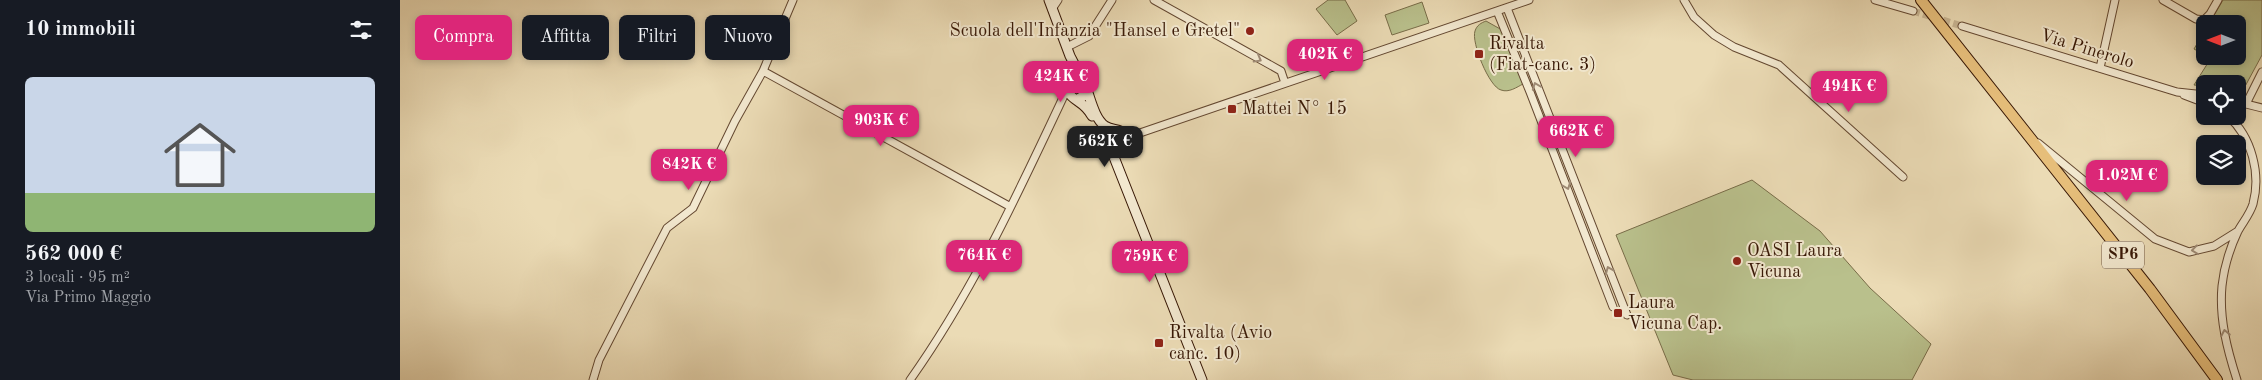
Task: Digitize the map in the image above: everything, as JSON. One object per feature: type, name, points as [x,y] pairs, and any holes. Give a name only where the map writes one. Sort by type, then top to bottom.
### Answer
[{"type":"main road","name":"SP6","points":[[1921,0],[2150,289],[2217,380]]},
{"type":"main road","points":[[1050,4],[1069,51],[1102,122],[1124,133],[1120,177]]},
{"type":"main road","points":[[1069,51],[1069,95],[1085,105],[1104,137],[1106,148],[1112,152],[1120,177],[1202,380]]},
{"type":"main road","points":[[1069,85],[1078,80],[1086,87]]},
{"type":"main road","points":[[1078,99],[1084,97],[1086,87]]},
{"type":"main road","points":[[1104,137],[1113,129]]},
{"type":"main road","points":[[1112,152],[1124,148]]},
{"type":"street","points":[[593,380],[599,360],[667,228],[693,208],[735,121],[762,71],[793,0]]},
{"type":"street","points":[[1050,4],[1058,0]]},
{"type":"street","points":[[1069,51],[1089,36],[1112,0]]},
{"type":"street","points":[[1154,0],[1281,71],[1285,83]]},
{"type":"street","points":[[1124,133],[1137,134],[1529,0]]},
{"type":"street","points":[[1684,0],[1694,17],[1714,35],[1734,47],[1779,65],[1903,177]]},
{"type":"street","points":[[1875,0],[1913,11]]},
{"type":"street","points":[[2100,68],[2115,0]]},
{"type":"street","points":[[2163,0],[2196,19],[2204,20],[2218,0]]},
{"type":"street","points":[[1506,8],[1627,315]]},
{"type":"street","points":[[1496,11],[1530,92],[1613,307]]},
{"type":"street","name":"Via Pinerolo","points":[[1962,26],[2177,92],[2196,94]]},
{"type":"street","points":[[762,71],[1009,206]]},
{"type":"street","points":[[2262,72],[2246,104],[2262,108]]},
{"type":"street","points":[[910,380],[928,355],[973,279],[1069,85]]},
{"type":"street","points":[[2177,92],[2196,99]]},
{"type":"street","points":[[1058,108],[1069,101],[1078,99]]},
{"type":"street","points":[[2235,125],[2248,142],[2255,168],[2253,204],[2238,231],[2227,258],[2222,286],[2223,323],[2228,352],[2237,380]]},
{"type":"street","points":[[2026,132],[2155,239],[2189,252],[2214,246],[2238,231]]},
{"type":"street","points":[[1124,148],[1137,134]]},
{"type":"green space","points":[[1328,0],[1345,0],[1357,21],[1337,35],[1316,9]]},
{"type":"green space","points":[[2223,0],[2262,0],[2262,55],[2246,85],[2246,75],[2200,75],[2207,65],[2246,65],[2246,15],[2214,15]]},
{"type":"green space","points":[[1422,2],[1429,23],[1392,35],[1385,15]]},
{"type":"green space","points":[[1486,21],[1502,30],[1523,84],[1513,89],[1504,91],[1496,87],[1486,73],[1478,54],[1474,37],[1475,31],[1479,24]]},
{"type":"green space","name":"OASI Laura Vicuna","points":[[1752,180],[1820,231],[1870,288],[1931,344],[1912,380],[1693,380],[1673,375],[1616,235]]},
{"type":"tunnel","points":[[1913,11],[1962,26]]},
{"type":"place","name":"Scuola dell'Infanzia \"Hansel e Gretel\"","points":[[1250,31]]},
{"type":"place","name":"Rivalta (Fiat-canc. 3)","points":[[1479,54]]},
{"type":"place","name":"Mattei N° 15","points":[[1232,109]]},
{"type":"place","name":"OASI Laura Vicuna","points":[[1737,261]]},
{"type":"place","name":"Laura Vicuna Cap.","points":[[1618,313]]},
{"type":"place","name":"Rivalta (Avio canc. 10)","points":[[1159,343]]}]
